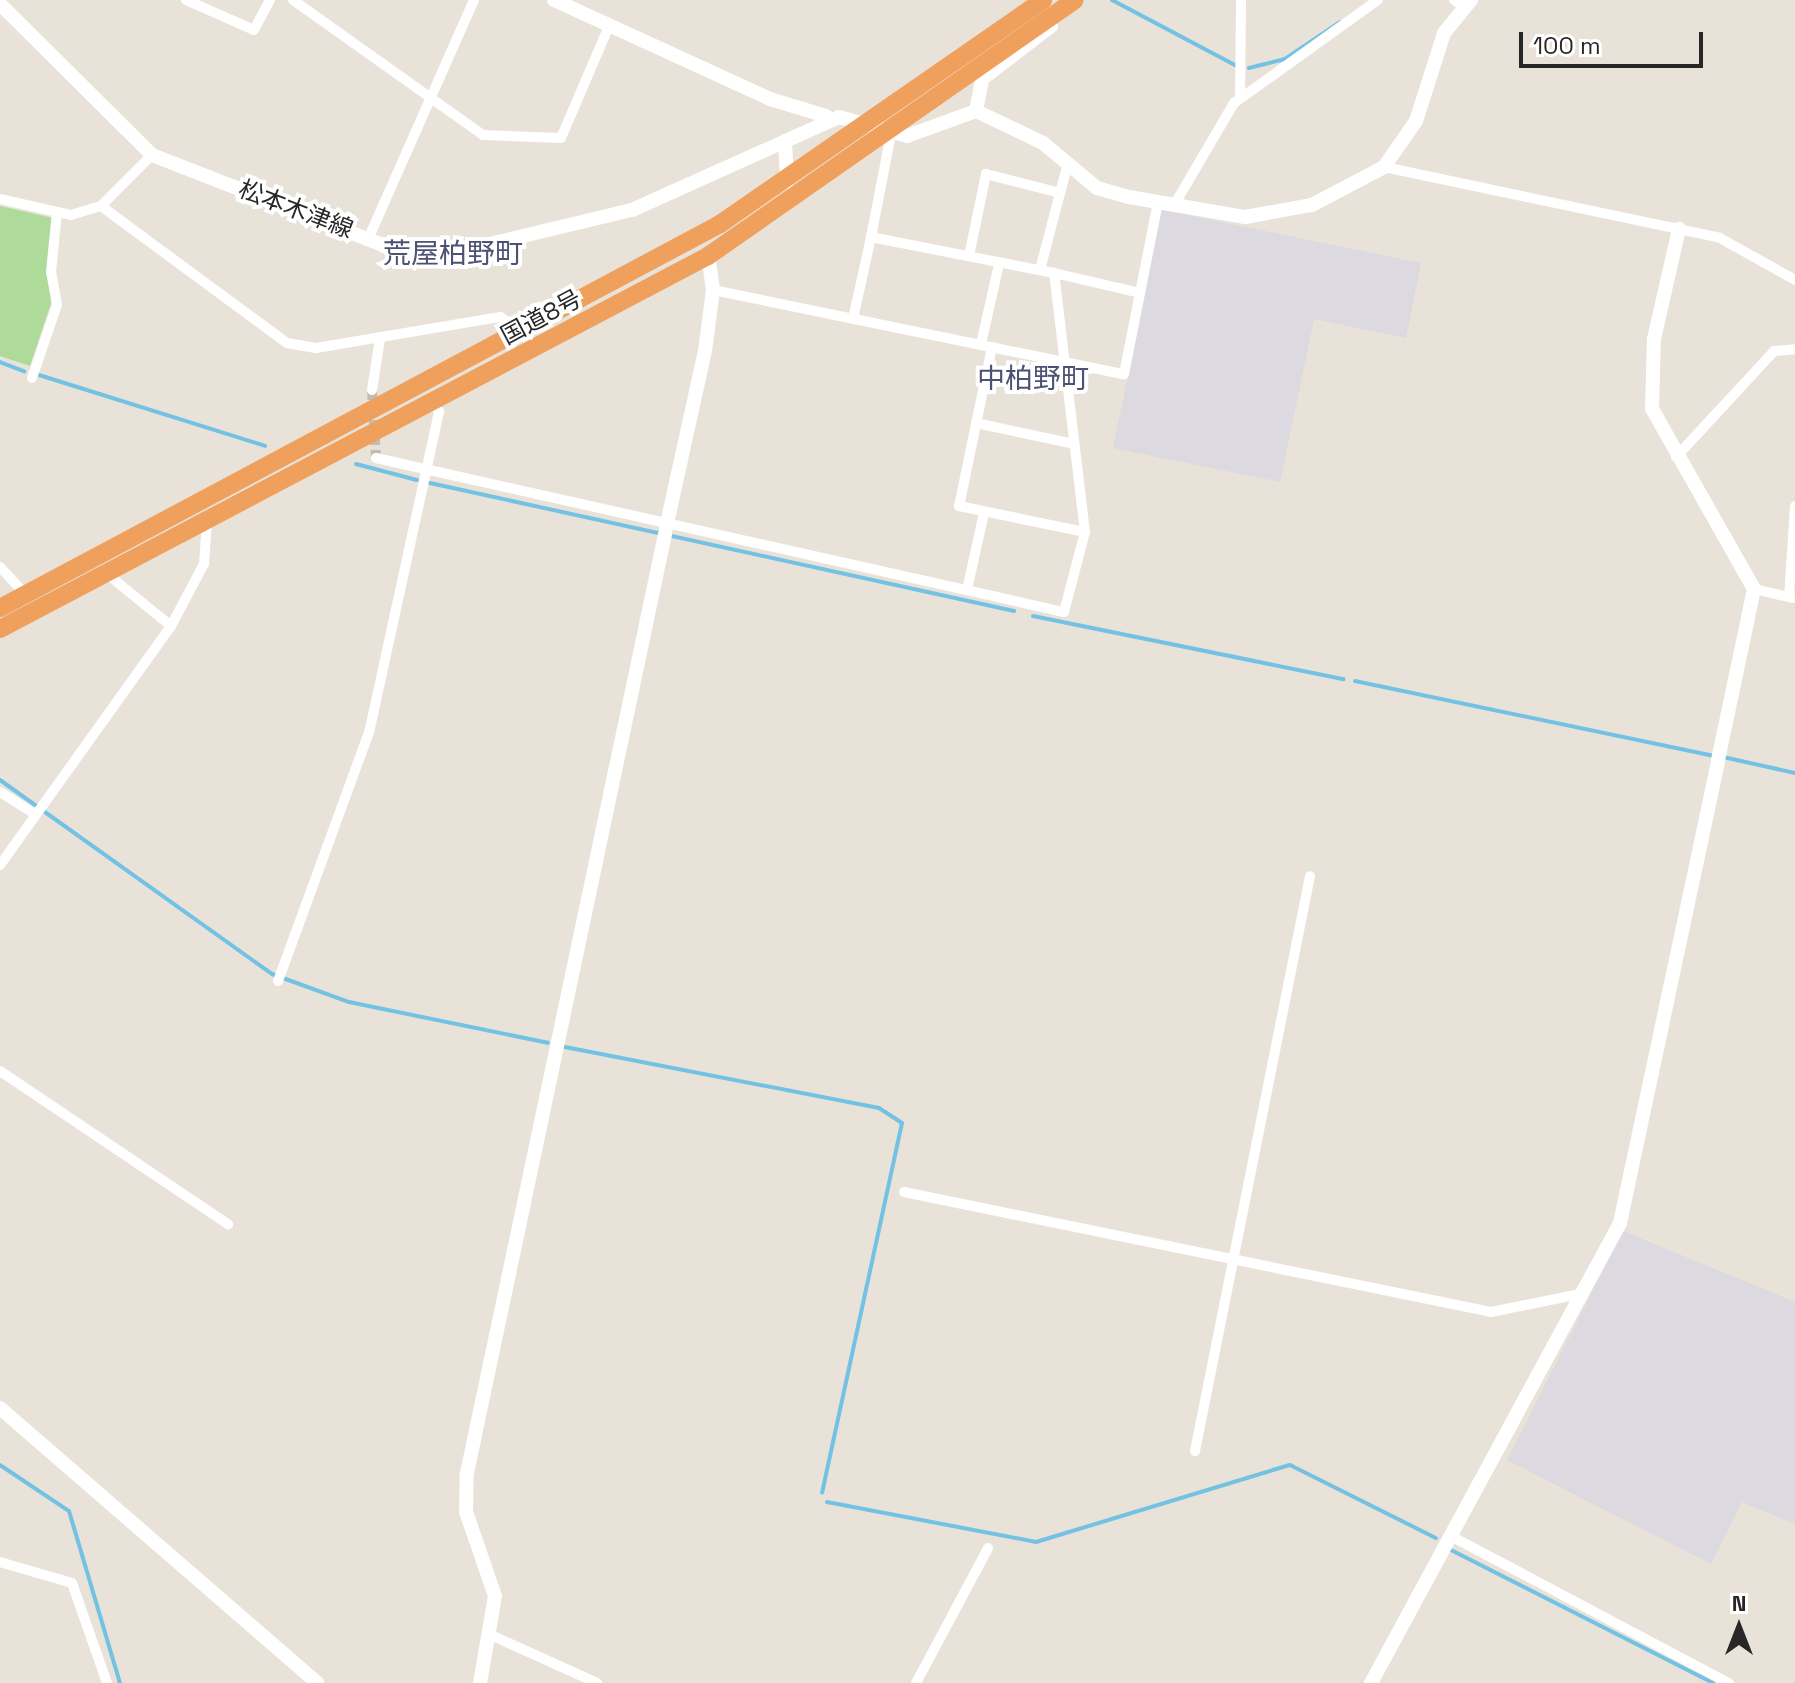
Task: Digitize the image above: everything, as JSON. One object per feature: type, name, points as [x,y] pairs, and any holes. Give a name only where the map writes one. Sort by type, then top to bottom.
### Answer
[{"type":"highway","name":"国道8号","points":[[0,608],[525,332],[787,183],[1043,0]]},
{"type":"highway","name":"国道8号","points":[[0,629],[708,256],[891,134],[1071,3]]},
{"type":"street","points":[[186,0],[254,30],[270,0]]},
{"type":"street","points":[[293,0],[483,135],[561,138],[609,26]]},
{"type":"street","points":[[369,237],[474,0]]},
{"type":"street","points":[[554,0],[805,113],[839,117],[891,134],[927,133],[976,111],[1043,143],[1097,188],[1166,205],[1245,217],[1279,212],[1344,192],[1384,167],[1416,121],[1444,33],[1463,2]]},
{"type":"street","points":[[1240,98],[1241,0]]},
{"type":"street","points":[[713,290],[1124,374],[1140,293],[1166,205],[1208,138],[1240,98],[1378,0]]},
{"type":"street","points":[[976,111],[982,79],[1071,3]]},
{"type":"street","name":"松本木津線","points":[[0,4],[152,155],[369,237],[423,251],[469,249],[632,210],[839,117]]},
{"type":"street","points":[[853,319],[891,134]]},
{"type":"street","points":[[785,141],[787,183]]},
{"type":"street","points":[[0,199],[57,212],[101,206],[152,155]]},
{"type":"street","points":[[1040,270],[1067,166]]},
{"type":"street","points":[[1384,167],[1720,238],[1795,280]]},
{"type":"street","points":[[969,256],[986,174],[1060,193]]},
{"type":"street","points":[[101,206],[287,343],[316,348],[500,317],[525,332]]},
{"type":"street","points":[[32,378],[57,305],[51,272],[57,212]]},
{"type":"street","points":[[1371,1683],[1449,1535],[1587,1292],[1620,1223],[1719,756],[1754,589],[1676,457],[1648,384],[1679,229]]},
{"type":"street","points":[[871,237],[1140,293]]},
{"type":"street","points":[[480,1683],[493,1636],[495,1596],[466,1512],[467,1473],[666,528],[713,290],[708,256]]},
{"type":"street","points":[[981,344],[999,264]]},
{"type":"street","points":[[376,458],[666,528],[1064,612],[1085,532],[1054,273]]},
{"type":"street","points":[[372,390],[380,339]]},
{"type":"street","points":[[992,347],[959,506],[1085,532]]},
{"type":"street","points":[[1676,457],[1774,351],[1795,349]]},
{"type":"street","points":[[279,976],[369,733],[439,412],[433,401]]},
{"type":"street","points":[[976,423],[1074,444]]},
{"type":"street","points":[[1754,589],[1792,598],[1795,506]]},
{"type":"street","points":[[967,590],[984,513]]},
{"type":"street","points":[[0,865],[171,626],[204,564],[207,521]]},
{"type":"street","points":[[0,567],[25,594]]},
{"type":"street","points":[[106,573],[171,626]]},
{"type":"street","points":[[0,792],[38,810]]},
{"type":"street","points":[[1195,1451],[1310,876]]},
{"type":"street","points":[[0,1071],[228,1224]]},
{"type":"street","points":[[904,1192],[1491,1312],[1587,1292]]},
{"type":"street","points":[[0,1408],[317,1683]]},
{"type":"street","points":[[1449,1535],[1726,1683]]},
{"type":"street","points":[[916,1683],[988,1548]]},
{"type":"street","points":[[0,1562],[72,1583],[107,1683]]},
{"type":"street","points":[[493,1636],[597,1683]]},
{"type":"shaded area","points":[[1162,210],[1421,263],[1406,338],[1314,319],[1280,482],[1113,448]]},
{"type":"shaded area","points":[[1623,1231],[1795,1302],[1795,1524],[1742,1502],[1711,1564],[1507,1460]]},
{"type":"green space","points":[[0,206],[53,218],[52,300],[30,366],[0,356]]},
{"type":"waterway","points":[[1112,0],[1235,65]]},
{"type":"waterway","points":[[1249,68],[1285,59],[1340,22]]},
{"type":"waterway","points":[[0,362],[24,371]]},
{"type":"waterway","points":[[39,375],[265,446]]},
{"type":"waterway","points":[[356,464],[417,480]]},
{"type":"waterway","points":[[430,483],[1014,611]]},
{"type":"waterway","points":[[1033,616],[1344,679]]},
{"type":"waterway","points":[[1355,681],[1714,756]]},
{"type":"waterway","points":[[1723,757],[1795,773]]},
{"type":"waterway","points":[[0,780],[272,974],[349,1002],[548,1043]]},
{"type":"waterway","points":[[565,1047],[879,1108],[902,1123],[822,1492]]},
{"type":"waterway","points":[[0,1465],[69,1511],[120,1683]]},
{"type":"waterway","points":[[827,1502],[1036,1542],[1290,1465],[1436,1538]]},
{"type":"waterway","points":[[1449,1549],[1713,1683]]},
{"type":"tunnel","points":[[372,390],[376,458]]},
{"type":"district","name":"荒屋柏野町","points":[[453,253]]},
{"type":"district","name":"中柏野町","points":[[1033,378]]}]
